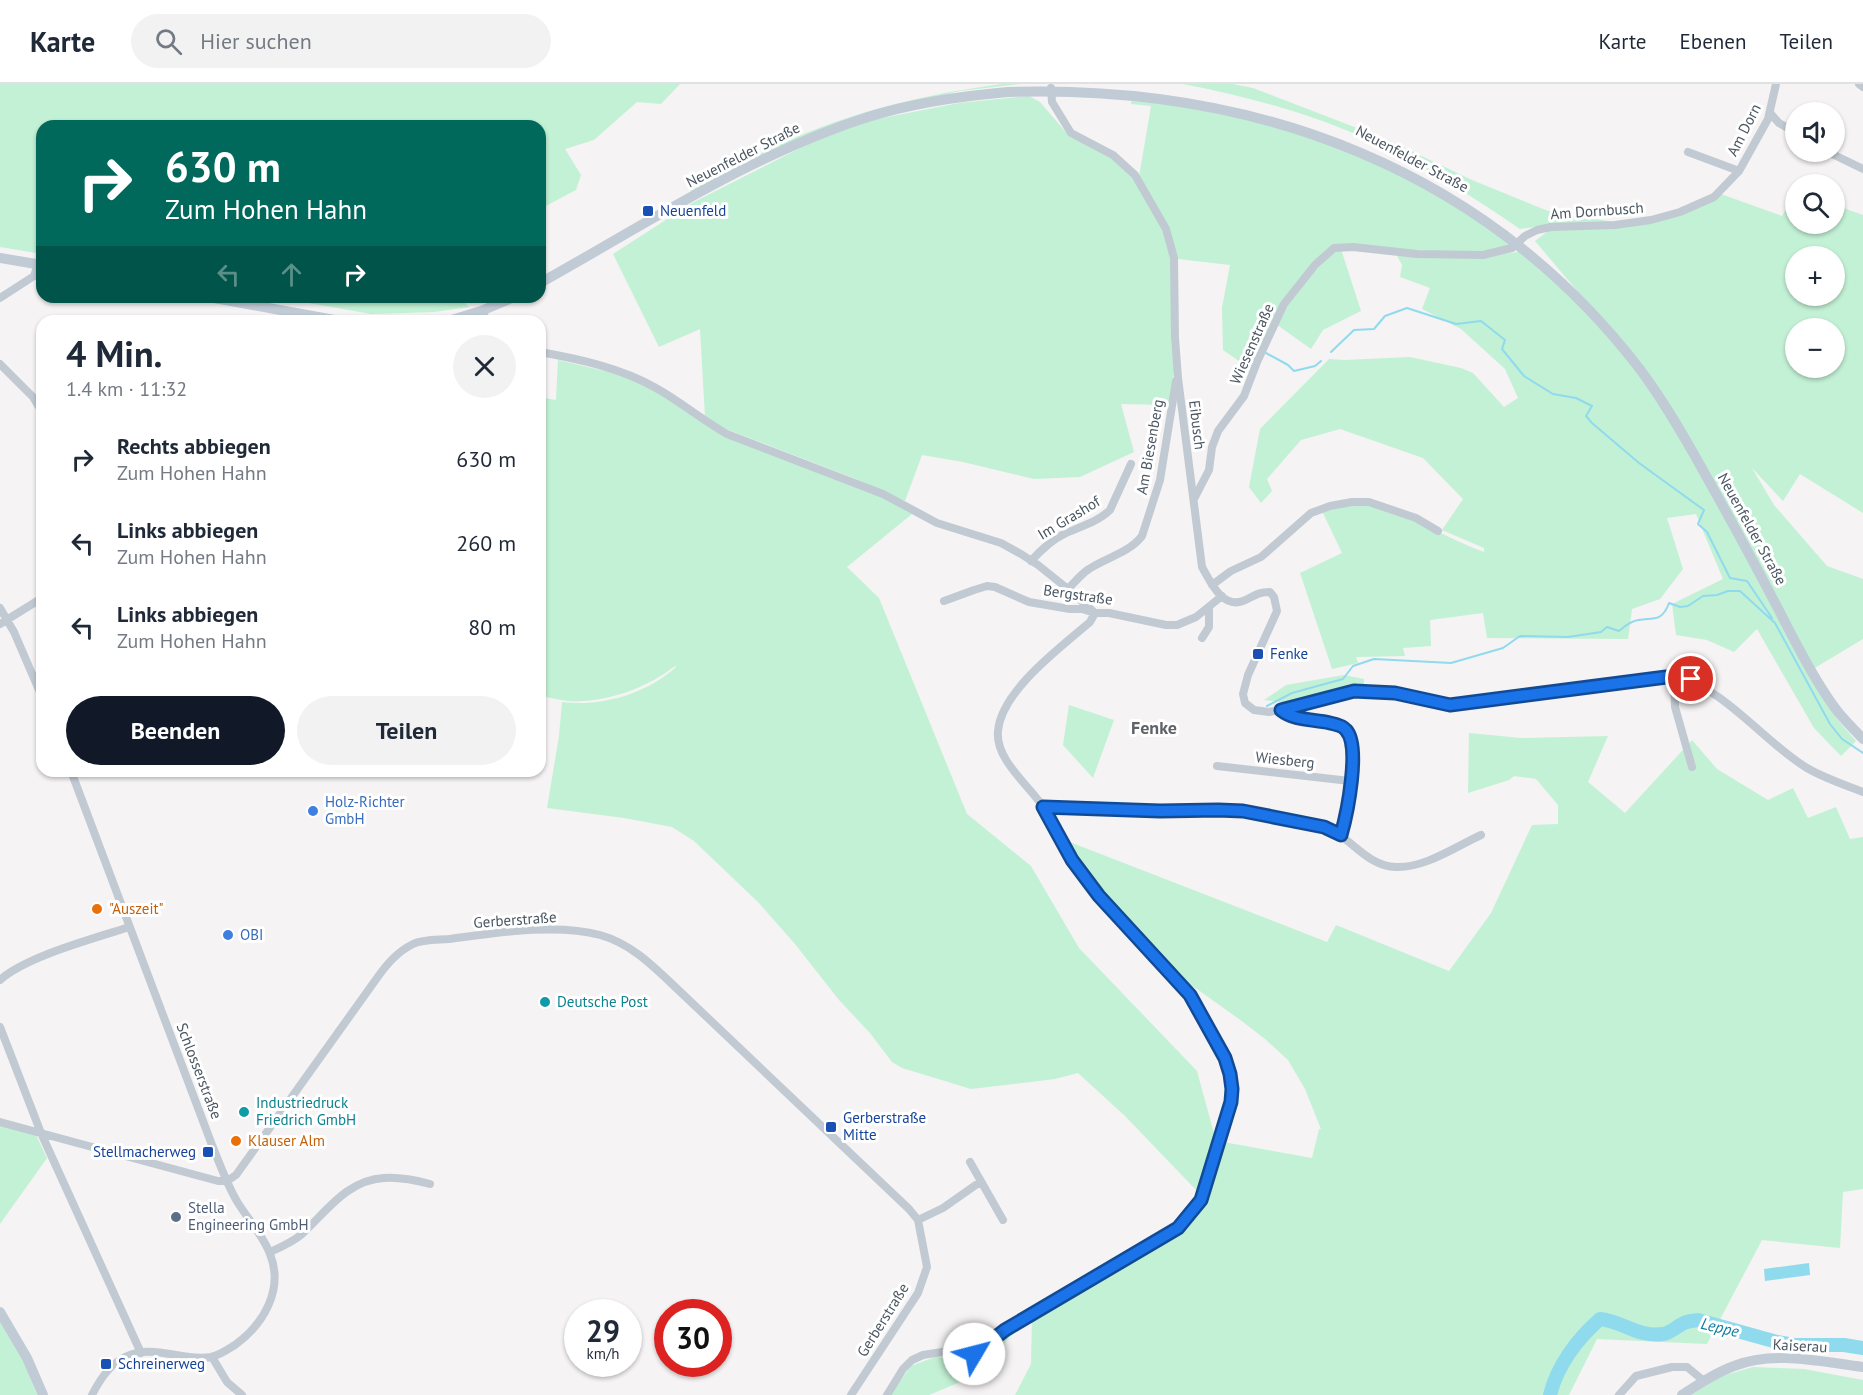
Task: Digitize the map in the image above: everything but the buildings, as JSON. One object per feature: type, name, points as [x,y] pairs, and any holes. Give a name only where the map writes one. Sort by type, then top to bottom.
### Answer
[{"type":"main road","name":"Neuenfelder Straße","points":[[546,280],[656,216],[798,142],[871,116],[924,104],[984,94],[1051,88],[1127,90],[1227,103],[1301,123],[1371,151],[1466,205],[1558,278],[1598,319],[1640,369],[1678,425],[1835,710],[1863,739]]},
{"type":"main road","points":[[0,258],[36,264]]},
{"type":"main road","points":[[242,303],[307,315]]},
{"type":"main road","points":[[467,315],[499,303]]},
{"type":"main road","points":[[0,1312],[27,1358],[43,1395]]},
{"type":"main road","name":"Kaiserau","points":[[1682,1395],[1737,1364],[1771,1358],[1863,1367]]},
{"type":"street","name":"Am Dorn","points":[[1688,152],[1739,171],[1761,134],[1770,113],[1776,84]]},
{"type":"street","points":[[1859,84],[1863,87]]},
{"type":"street","name":"Eibusch","points":[[1051,88],[1052,102],[1071,134],[1113,155],[1135,175],[1166,229],[1174,258],[1178,378],[1202,567],[1212,585],[1222,596]]},
{"type":"street","points":[[1770,113],[1785,127]]},
{"type":"street","points":[[1845,160],[1863,169]]},
{"type":"street","name":"Am Dornbusch","points":[[1518,244],[1537,230],[1551,227],[1615,225],[1651,220],[1680,212],[1714,197],[1739,171]]},
{"type":"street","name":"Wiesenstraße","points":[[1194,500],[1209,470],[1212,447],[1218,431],[1244,396],[1284,304],[1316,265],[1334,248],[1353,247],[1418,254],[1484,255],[1512,248],[1518,244]]},
{"type":"street","points":[[0,298],[34,276],[36,272]]},
{"type":"street","points":[[480,311],[483,315]]},
{"type":"street","points":[[546,354],[628,374],[668,395],[710,425],[727,434],[883,494],[937,523],[1001,543],[1031,561],[1095,613],[1090,622],[1042,663],[1015,692],[1004,711],[998,731],[1000,747],[1010,767],[1043,807],[1072,860],[1092,887],[1190,995],[1225,1058],[1230,1074],[1231,1102],[1201,1200],[1178,1228],[1005,1330],[974,1354],[962,1356],[942,1352],[923,1355],[912,1360],[903,1369],[887,1395]]},
{"type":"street","points":[[0,364],[36,402]]},
{"type":"street","name":"Am Biesenberg","points":[[1068,589],[1090,568],[1124,552],[1143,536],[1160,480],[1175,383],[1178,378]]},
{"type":"street","name":"Im Grashof","points":[[1031,561],[1061,536],[1104,516],[1110,510],[1129,473],[1131,464]]},
{"type":"street","points":[[1212,585],[1231,571],[1261,557],[1311,513],[1330,506],[1369,502],[1416,518],[1438,531]]},
{"type":"street","name":"Bergstraße","points":[[944,602],[987,586],[996,587],[1029,602],[1177,625],[1196,617],[1222,596]]},
{"type":"street","points":[[1222,596],[1234,603],[1242,602],[1260,592],[1269,592],[1274,597],[1277,611],[1248,675],[1243,694],[1245,703],[1254,710],[1269,712],[1281,710],[1354,691],[1395,693],[1450,705],[1674,676],[1691,679],[1807,768],[1863,792]]},
{"type":"street","points":[[4,622],[36,602]]},
{"type":"street","points":[[0,608],[4,622],[36,685]]},
{"type":"street","points":[[1202,638],[1209,627],[1209,608]]},
{"type":"street","points":[[1674,676],[1675,707],[1692,767]]},
{"type":"street","points":[[1281,710],[1290,717],[1332,723],[1346,729],[1353,740],[1354,755],[1348,810],[1341,835]]},
{"type":"street","name":"Wiesberg","points":[[1217,766],[1350,781]]},
{"type":"street","name":"Schlosserstraße","points":[[73,777],[227,1180],[237,1201],[270,1252],[275,1272],[274,1291],[266,1313],[246,1337],[222,1354],[190,1359],[157,1352],[124,1357],[102,1378],[92,1395]]},
{"type":"street","points":[[1043,807],[1243,811],[1324,827],[1341,835],[1370,858],[1396,867],[1417,864],[1480,835]]},
{"type":"street","points":[[0,980],[9,972],[40,958],[129,927]]},
{"type":"street","name":"Gerberstraße","points":[[227,1180],[236,1175],[396,954],[416,943],[558,929],[599,935],[622,944],[643,957],[812,1116],[918,1220],[927,1268],[918,1293],[851,1395]]},
{"type":"street","points":[[0,1027],[41,1133],[141,1353]]},
{"type":"street","points":[[0,1122],[218,1181],[227,1180]]},
{"type":"street","points":[[970,1162],[1003,1220]]},
{"type":"street","points":[[270,1252],[301,1235],[329,1204],[366,1181],[384,1178],[409,1179],[430,1184]]},
{"type":"street","points":[[918,1220],[943,1208],[980,1182]]},
{"type":"street","points":[[212,1357],[227,1382],[242,1395]]},
{"type":"street","points":[[1619,1395],[1636,1376],[1671,1367],[1687,1367],[1704,1381]]},
{"type":"green space","points":[[0,84],[680,84],[661,104],[637,102],[594,140],[565,149],[581,175],[576,190],[546,206],[546,120],[36,120],[36,253],[0,247]]},
{"type":"green space","points":[[1002,84],[1020,84],[960,91],[897,106],[690,191],[768,149],[834,123],[917,99],[945,93]]},
{"type":"green space","points":[[1183,84],[1233,84],[1253,88],[1388,140],[1472,180],[1548,211],[1614,222],[1553,224],[1520,229],[1467,194],[1394,152],[1329,123],[1281,108]]},
{"type":"green space","points":[[1029,96],[1040,102],[1070,137],[1111,156],[1133,176],[1164,230],[1171,258],[1171,340],[1174,371],[1169,405],[1121,404],[1134,452],[1080,477],[1034,479],[922,455],[905,501],[856,479],[721,427],[705,417],[700,329],[659,347],[613,254],[692,203],[814,141],[872,120],[959,103]]},
{"type":"green space","points":[[1132,96],[1228,107],[1369,157],[1465,207],[1512,244],[1483,253],[1334,247],[1284,303],[1252,370],[1223,350],[1222,308],[1230,265],[1178,259],[1139,177],[1151,106],[1131,104]]},
{"type":"green space","points":[[1721,194],[1782,216],[1785,211],[1785,234],[1845,234],[1845,209],[1863,215],[1863,513],[1800,474],[1783,501],[1752,468],[1774,505],[1827,566],[1863,579],[1863,639],[1808,672],[1837,719],[1856,741],[1841,756],[1814,728],[1757,629],[1734,652],[1707,640],[1676,635],[1672,604],[1723,579],[1696,514],[1667,518],[1683,569],[1660,599],[1632,609],[1628,639],[1487,638],[1483,613],[1430,620],[1431,646],[1403,648],[1405,656],[1356,657],[1358,663],[1332,669],[1300,573],[1342,553],[1322,511],[1345,506],[1368,505],[1398,514],[1484,552],[1484,548],[1442,530],[1463,499],[1423,458],[1340,429],[1301,440],[1267,479],[1272,491],[1261,503],[1249,487],[1260,429],[1329,359],[1410,357],[1461,368],[1473,373],[1504,407],[1518,398],[1505,369],[1461,329],[1422,309],[1430,288],[1400,277],[1402,265],[1395,252],[1486,257],[1523,251],[1589,305],[1535,241],[1551,229],[1649,223]]},
{"type":"green space","points":[[1341,249],[1361,311],[1323,330],[1311,349],[1276,324],[1300,286],[1335,251]]},
{"type":"green space","points":[[309,303],[465,303],[469,307],[434,312],[371,314]]},
{"type":"green space","points":[[558,360],[622,375],[655,390],[713,430],[880,495],[912,514],[847,567],[879,598],[967,814],[1031,866],[1079,948],[1197,1071],[1215,1137],[1198,1192],[1125,1116],[1078,1073],[1055,1079],[971,1089],[902,1068],[892,1062],[759,903],[694,841],[672,827],[547,808],[562,702],[592,702],[623,696],[651,685],[676,667],[643,685],[608,698],[572,701],[546,697],[546,398],[556,400]]},
{"type":"green space","points":[[1344,675],[1364,679],[1364,686],[1299,704],[1264,700],[1286,685]]},
{"type":"green space","points":[[1069,705],[1114,720],[1093,778],[1063,745]]},
{"type":"green space","points":[[1469,733],[1521,738],[1608,736],[1588,782],[1625,813],[1692,740],[1717,769],[1768,800],[1793,788],[1808,818],[1836,807],[1850,839],[1863,837],[1863,1189],[1843,1192],[1840,1248],[1762,1240],[1707,1344],[1597,1339],[1569,1395],[1015,1395],[1031,1364],[1032,1319],[1179,1231],[1211,1189],[1223,1142],[1312,1158],[1319,1129],[1321,1129],[1305,1089],[1288,1060],[1243,1022],[1176,977],[1134,932],[1073,859],[1062,839],[1327,942],[1336,925],[1449,971],[1491,913],[1532,825],[1558,824],[1558,805],[1536,779],[1514,776],[1509,780],[1468,793]]},
{"type":"green space","points":[[0,1125],[36,1135],[47,1158],[0,1224]]},
{"type":"green space","points":[[0,1320],[23,1359],[37,1395],[0,1395]]},
{"type":"green space","points":[[1023,1324],[970,1378],[929,1395],[890,1395],[911,1366],[935,1357],[974,1360]]},
{"type":"green space","points":[[1753,1367],[1804,1369],[1863,1380],[1863,1395],[1691,1395],[1722,1376]]},
{"type":"water","points":[[1809,1263],[1810,1275],[1765,1281],[1764,1269]]},
{"type":"waterway","points":[[1331,352],[1354,330],[1374,329],[1385,316],[1407,308],[1456,324],[1481,321],[1505,340],[1502,349],[1524,376],[1553,394],[1576,398],[1592,406],[1586,416],[1592,423],[1639,463],[1704,510],[1698,524],[1707,532],[1730,578],[1747,581],[1772,618]]},
{"type":"waterway","points":[[1266,353],[1288,365],[1294,371],[1315,366],[1321,361]]},
{"type":"waterway","points":[[1267,706],[1292,693],[1343,679],[1353,666],[1374,659],[1451,663],[1503,648],[1520,636],[1568,637],[1601,632],[1607,627],[1619,631],[1632,622],[1662,615],[1669,603],[1680,607],[1688,606],[1703,596],[1740,591],[1775,623],[1830,724],[1842,739],[1863,753]]},
{"type":"waterway","name":"Leppe","points":[[1550,1395],[1563,1363],[1583,1335],[1600,1319],[1654,1335],[1666,1333],[1686,1322],[1698,1320],[1794,1345],[1844,1345],[1863,1348]]},
{"type":"place","name":"Neuenfeld","points":[[648,211]]},
{"type":"place","name":"Fenke","points":[[1258,654]]},
{"type":"place","name":"Holz-Richter GmbH","points":[[313,811]]},
{"type":"place","name":"\"Auszeit\"","points":[[97,909]]},
{"type":"place","name":"OBI","points":[[228,935]]},
{"type":"place","name":"Deutsche Post","points":[[545,1002]]},
{"type":"place","name":"Industriedruck Friedrich GmbH","points":[[244,1112]]},
{"type":"place","name":"Gerberstraße Mitte","points":[[831,1127]]},
{"type":"place","name":"Klauser Alm","points":[[236,1141]]},
{"type":"place","name":"Stellmacherweg","points":[[208,1152]]},
{"type":"place","name":"Stella Engineering GmbH","points":[[176,1217]]},
{"type":"place","name":"Schreinerweg","points":[[106,1364]]},
{"type":"district","name":"Fenke","points":[[1154,728]]},
{"type":"route","points":[[974,1354],[1005,1330],[1178,1228],[1201,1200],[1231,1102],[1230,1074],[1225,1058],[1190,995],[1099,896],[1072,860],[1043,807],[1243,811],[1324,827],[1341,835],[1348,810],[1354,755],[1353,740],[1346,729],[1332,723],[1290,717],[1281,710],[1354,691],[1395,693],[1450,705],[1674,676],[1691,679]]}]
